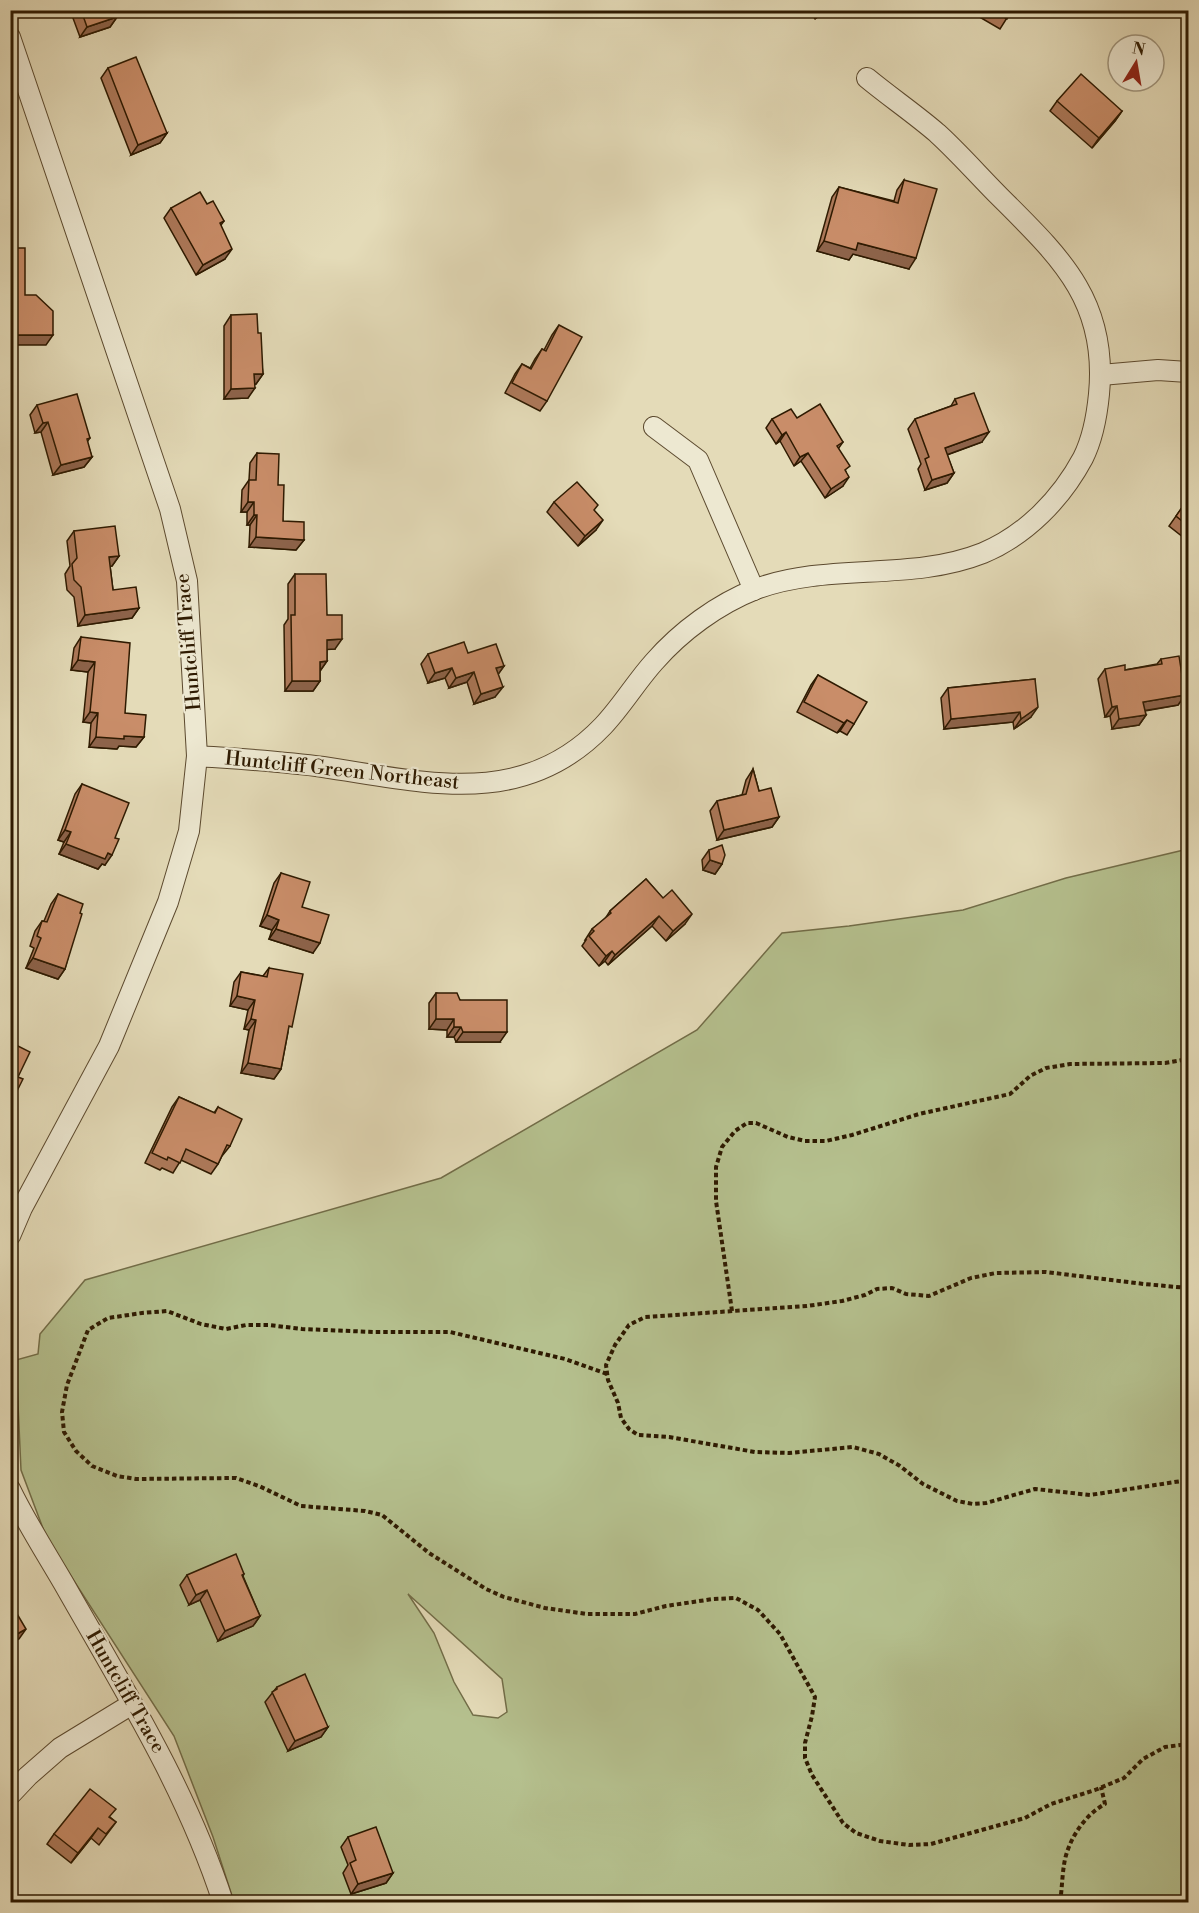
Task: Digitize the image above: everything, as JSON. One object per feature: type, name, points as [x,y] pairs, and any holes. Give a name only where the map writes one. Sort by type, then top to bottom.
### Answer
[{"type":"street","name":"Huntcliff Trace","points":[[10,37],[170,509],[187,581],[197,756],[189,831],[168,902],[109,1046],[22,1208],[10,1236]]},
{"type":"street","name":"Huntcliff Green Northeast","points":[[197,756],[281,761],[448,785],[485,783],[524,776],[555,763],[583,745],[605,724],[655,661],[678,637],[711,612],[754,590],[784,581],[821,574],[923,568],[960,561],[987,552],[1011,538],[1051,505],[1072,478],[1087,450],[1098,412],[1101,375],[1098,338],[1089,308],[1074,278],[1054,251],[937,133],[867,78]]},
{"type":"street","points":[[1101,375],[1158,370],[1188,372]]},
{"type":"street","points":[[654,427],[698,460],[754,590]]},
{"type":"street","name":"Huntcliff Trace","points":[[10,1488],[164,1761],[191,1816],[223,1902]]},
{"type":"street","points":[[10,1795],[60,1748],[132,1704]]},
{"type":"path","points":[[732,1311],[716,1201],[716,1167],[722,1147],[735,1131],[747,1123],[756,1123],[788,1137],[805,1141],[826,1141],[929,1111],[1010,1094],[1030,1076],[1046,1068],[1070,1064],[1165,1063],[1188,1059]]},
{"type":"path","points":[[1188,1288],[1046,1272],[996,1273],[971,1278],[929,1296],[906,1294],[892,1288],[877,1289],[842,1302],[762,1310],[645,1317],[629,1325],[615,1345],[606,1365],[621,1418],[629,1429],[638,1434],[755,1452],[789,1453],[853,1447],[879,1454],[900,1466],[923,1484],[957,1501],[986,1503],[1035,1489],[1090,1495],[1188,1480]]},
{"type":"path","points":[[607,1374],[565,1359],[450,1332],[302,1329],[269,1325],[246,1325],[226,1329],[201,1324],[167,1311],[108,1318],[88,1330],[67,1385],[62,1412],[64,1432],[76,1451],[93,1466],[117,1476],[136,1479],[236,1478],[301,1506],[382,1515],[437,1559],[486,1589],[504,1597],[545,1608],[587,1614],[635,1614],[666,1606],[736,1598],[758,1610],[780,1634],[814,1697],[805,1743],[805,1758],[812,1775],[843,1823],[856,1833],[880,1841],[909,1845],[931,1844],[1024,1818],[1052,1804],[1124,1778],[1143,1759],[1165,1747],[1188,1744]]},
{"type":"path","points":[[1060,1902],[1064,1864],[1074,1837],[1087,1819],[1105,1804],[1101,1787]]},
{"type":"green space","points":[[1188,849],[1188,1902],[234,1902],[213,1837],[174,1736],[47,1539],[21,1470],[16,1360],[38,1354],[40,1334],[85,1280],[441,1178],[697,1030],[782,933],[963,910],[1066,878]],"holes":[[[408,1594],[502,1679],[507,1712],[498,1718],[473,1715],[454,1682],[434,1633]]]},
{"type":"building","points":[[81,10],[115,10],[117,17],[87,27]]},
{"type":"building","points":[[992,10],[1012,10],[1007,19]]},
{"type":"building","points":[[136,57],[167,133],[138,145],[108,68]]},
{"type":"building","points":[[1081,74],[1122,111],[1099,138],[1057,101]]},
{"type":"building","points":[[904,180],[937,189],[916,258],[858,243],[856,250],[824,241],[839,187],[898,203]]},
{"type":"building","points":[[200,192],[207,204],[213,201],[224,221],[220,223],[232,249],[203,265],[171,208]]},
{"type":"building","points":[[10,248],[25,248],[25,295],[36,295],[53,311],[53,335],[10,335]]},
{"type":"building","points":[[257,314],[258,333],[261,333],[263,374],[254,374],[255,388],[231,389],[231,315]]},
{"type":"building","points":[[559,325],[582,337],[547,401],[512,383],[522,364],[531,369],[542,349],[546,351]]},
{"type":"building","points":[[974,393],[989,432],[945,448],[954,473],[932,480],[925,459],[929,457],[915,419],[957,404],[955,399]]},
{"type":"building","points":[[77,394],[90,438],[87,439],[92,457],[61,465],[48,422],[43,423],[37,405]]},
{"type":"building","points":[[820,404],[843,442],[837,446],[850,466],[845,470],[849,477],[831,489],[808,453],[800,457],[786,432],[782,435],[772,419],[791,409],[797,418]]},
{"type":"building","points":[[257,453],[279,454],[278,485],[284,485],[283,521],[304,522],[304,540],[256,537],[257,515],[254,515],[254,502],[248,502],[249,480],[256,480]]},
{"type":"building","points":[[577,482],[598,505],[594,510],[603,520],[585,536],[554,502]]},
{"type":"building","points":[[1188,499],[1188,526],[1176,516]]},
{"type":"building","points":[[115,526],[119,556],[109,557],[113,590],[136,587],[139,608],[85,615],[81,587],[74,580],[72,564],[77,558],[74,531]]},
{"type":"building","points":[[295,574],[326,574],[327,615],[342,615],[342,639],[327,640],[327,661],[320,662],[320,681],[292,681],[291,615],[295,615]]},
{"type":"building","points":[[81,637],[130,643],[125,713],[146,715],[144,737],[124,736],[124,739],[96,737],[98,713],[90,712],[95,662],[78,660]]},
{"type":"building","points":[[464,642],[468,653],[496,644],[504,666],[496,668],[503,687],[481,694],[474,672],[456,678],[452,668],[435,673],[428,654]]},
{"type":"building","points":[[1179,656],[1185,695],[1143,702],[1146,715],[1119,719],[1117,706],[1112,707],[1105,669],[1125,665],[1125,670],[1162,664],[1161,659]]},
{"type":"building","points":[[818,675],[867,702],[854,724],[847,720],[844,723],[804,702]]},
{"type":"building","points":[[1035,679],[1038,707],[1021,719],[1020,712],[951,719],[948,688]]},
{"type":"building","points":[[753,769],[759,791],[771,788],[779,817],[724,830],[717,801],[746,794]]},
{"type":"building","points":[[82,784],[129,803],[115,838],[119,839],[112,855],[108,853],[105,859],[66,844],[71,832],[65,830]]},
{"type":"building","points":[[722,845],[725,855],[722,864],[710,860],[709,850]]},
{"type":"building","points":[[281,873],[310,882],[302,907],[329,915],[320,943],[276,929],[279,920],[267,915]]},
{"type":"building","points":[[646,879],[663,898],[672,890],[692,914],[673,931],[659,916],[615,955],[612,951],[606,956],[589,936],[594,931],[592,929]]},
{"type":"building","points":[[58,894],[83,904],[65,969],[33,958],[41,938],[37,936],[42,921],[47,922]]},
{"type":"building","points":[[269,968],[303,974],[292,1027],[289,1026],[281,1069],[248,1063],[256,1020],[251,1019],[255,1000],[237,996],[241,972],[267,977]]},
{"type":"building","points":[[436,993],[457,993],[460,1000],[507,1000],[507,1032],[463,1032],[461,1027],[454,1027],[454,1019],[436,1019]]},
{"type":"building","points":[[10,1042],[30,1052],[18,1077],[23,1079],[10,1105]]},
{"type":"building","points":[[179,1097],[215,1113],[218,1107],[242,1119],[230,1146],[227,1145],[218,1164],[186,1149],[180,1163],[152,1153]]},
{"type":"building","points":[[236,1554],[244,1574],[242,1575],[260,1616],[225,1631],[207,1590],[196,1595],[187,1575]]},
{"type":"building","points":[[10,1602],[26,1629],[10,1638]]},
{"type":"building","points":[[305,1674],[328,1727],[295,1741],[272,1692],[277,1687]]},
{"type":"building","points":[[90,1789],[116,1809],[109,1817],[116,1822],[106,1834],[98,1828],[78,1853],[54,1834]]},
{"type":"building","points":[[376,1827],[393,1873],[358,1884],[350,1863],[356,1860],[348,1837]]}]
